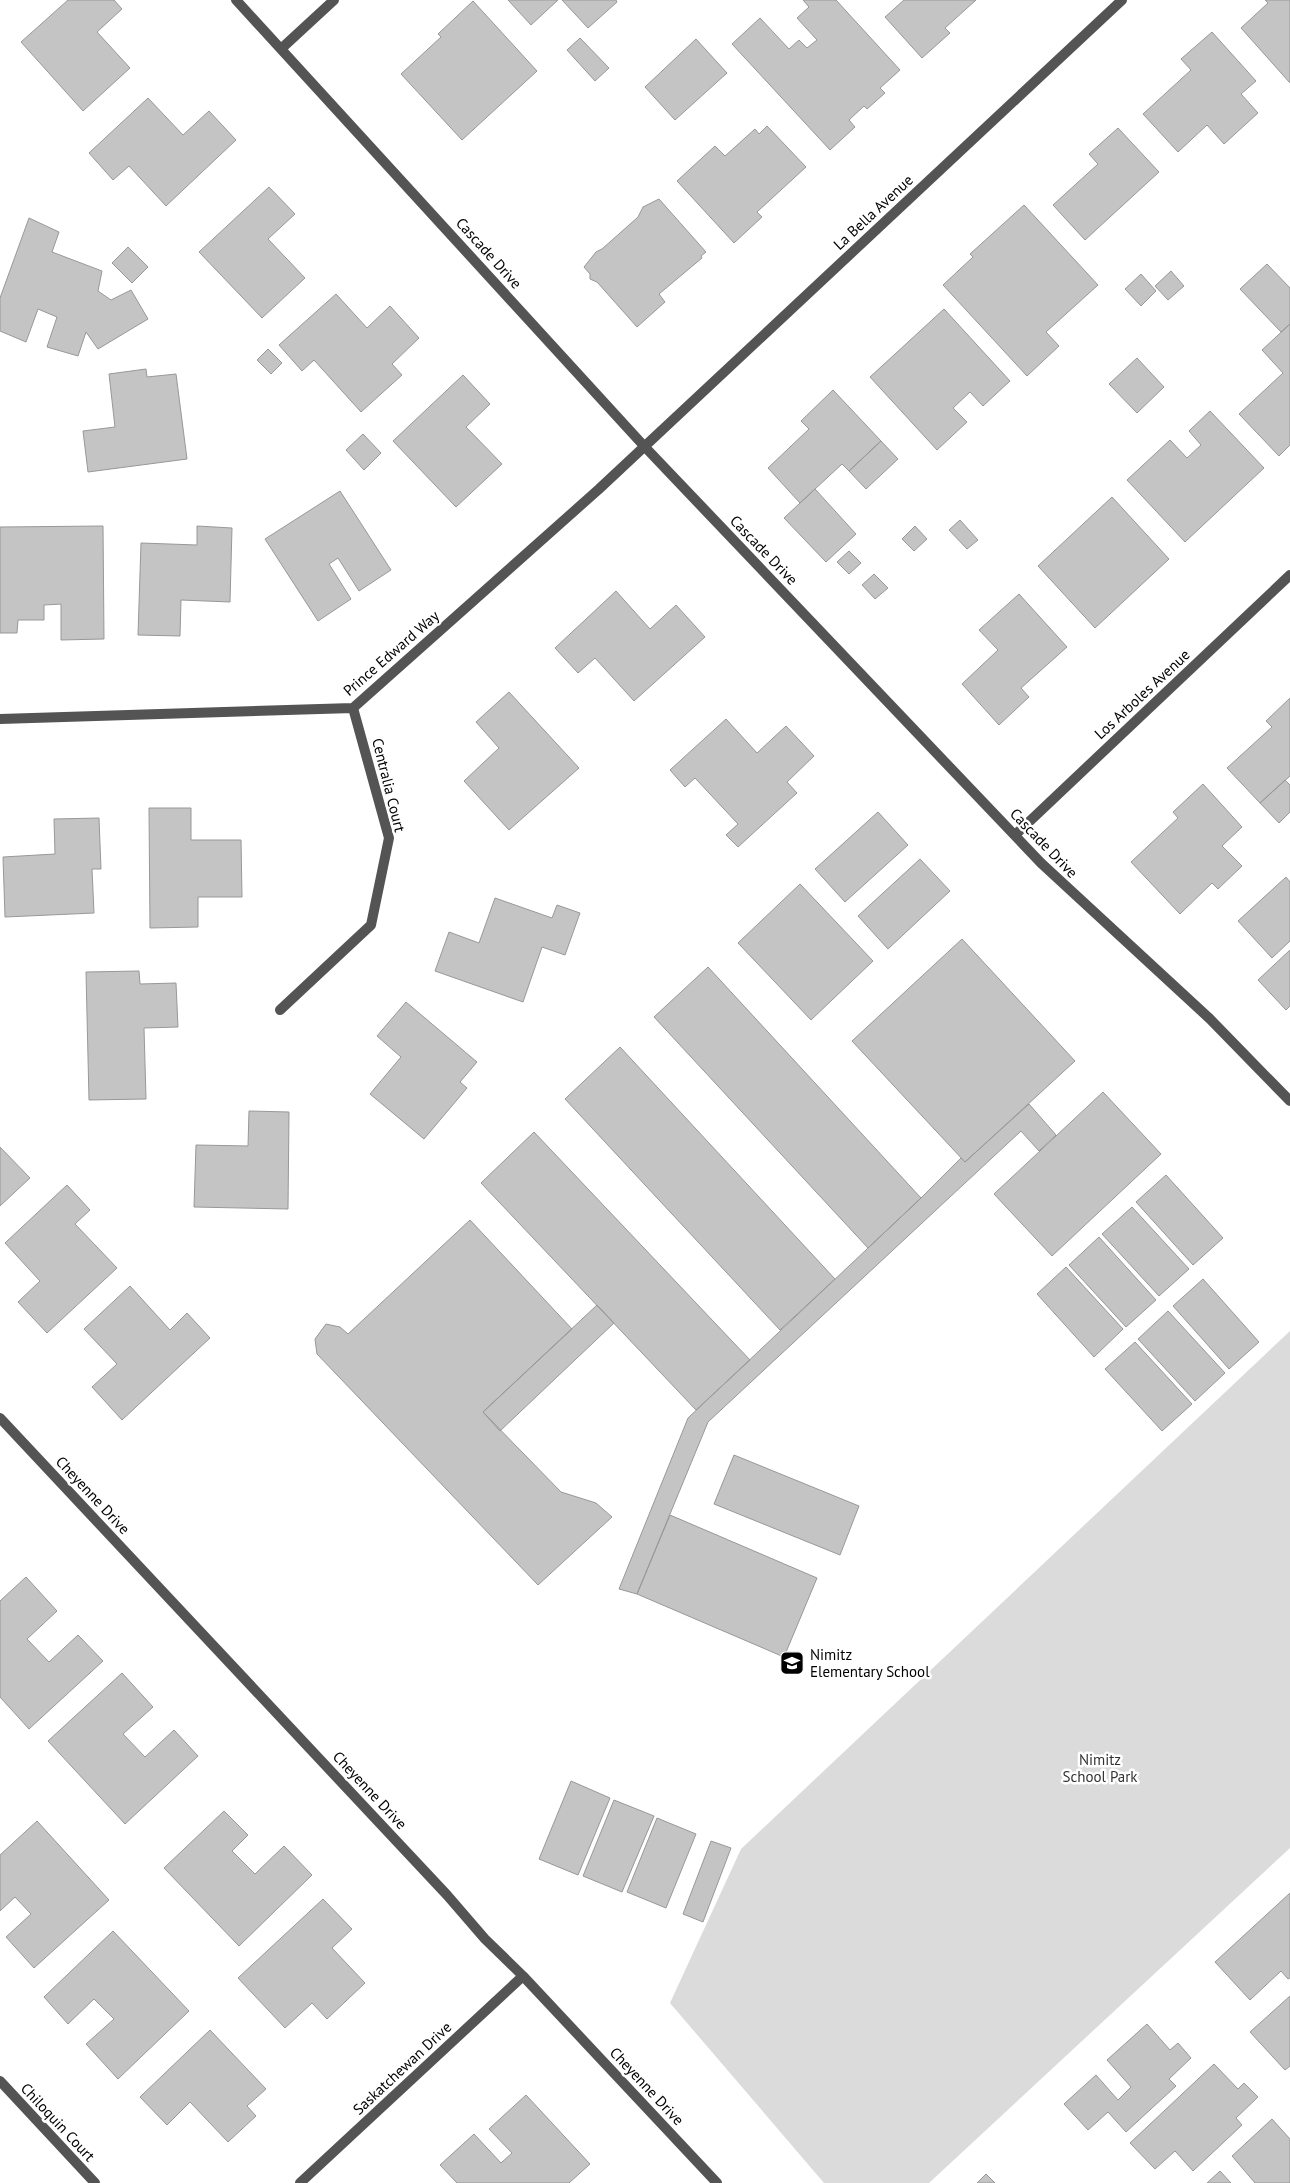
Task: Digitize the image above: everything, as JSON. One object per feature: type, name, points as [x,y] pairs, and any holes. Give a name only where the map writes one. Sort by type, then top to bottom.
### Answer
[{"type":"street","name":"Cascade Drive","points":[[236,0],[282,48],[644,446],[1053,876],[1210,1019],[1290,1102]]},
{"type":"street","points":[[282,48],[334,0]]},
{"type":"street","name":"La Bella Avenue","points":[[644,446],[1122,0]]},
{"type":"street","name":"Prince Edward Way","points":[[0,719],[354,708],[644,446]]},
{"type":"street","name":"Los Arboles Avenue","points":[[1014,835],[1290,575]]},
{"type":"street","name":"Centralia Court","points":[[280,1010],[371,925],[389,838],[354,708]]},
{"type":"street","name":"Cheyenne Drive","points":[[0,1418],[440,1888],[485,1939],[524,1976],[717,2183]]},
{"type":"street","name":"Saskatchewan Drive","points":[[300,2183],[524,1976]]},
{"type":"street","name":"Chiloquin Court","points":[[0,2080],[95,2183]]},
{"type":"green space","name":"Nimitz School Park","points":[[1290,1331],[1290,1848],[929,2183],[824,2183],[670,2003],[741,1849]]},
{"type":"building","points":[[68,0],[114,0],[122,9],[97,32],[130,68],[83,111],[21,42]]},
{"type":"building","points":[[508,0],[558,0],[531,25]]},
{"type":"building","points":[[562,0],[616,0],[617,2],[588,28]]},
{"type":"building","points":[[803,0],[836,0],[900,70],[880,88],[885,93],[867,109],[864,106],[849,120],[855,127],[830,150],[732,44],[760,18],[789,49],[799,40],[807,48],[817,40],[797,18],[809,7]]},
{"type":"building","points":[[904,0],[976,0],[945,28],[950,33],[922,58],[885,17]]},
{"type":"building","points":[[1265,0],[1290,0],[1290,83],[1241,28],[1268,3]]},
{"type":"building","points":[[473,1],[537,71],[462,140],[401,74],[441,37],[438,34]]},
{"type":"building","points":[[1212,32],[1256,81],[1241,94],[1258,113],[1224,144],[1207,125],[1178,152],[1143,114],[1191,70],[1181,59]]},
{"type":"building","points":[[580,38],[609,68],[595,81],[567,50]]},
{"type":"building","points":[[696,39],[727,73],[675,120],[645,87]]},
{"type":"building","points":[[148,98],[183,135],[209,111],[236,140],[166,206],[129,166],[113,180],[89,153]]},
{"type":"building","points":[[767,126],[806,167],[757,212],[762,217],[734,243],[677,181],[715,146],[725,156],[755,129],[759,134]]},
{"type":"building","points":[[1118,128],[1159,172],[1085,240],[1053,205],[1098,164],[1089,154]]},
{"type":"building","points":[[269,187],[295,214],[268,239],[305,278],[262,318],[199,252]]},
{"type":"building","points":[[659,199],[706,252],[701,256],[702,258],[659,294],[665,302],[637,327],[597,282],[590,279],[590,274],[584,267],[596,252],[602,249],[638,217],[643,207]]},
{"type":"building","points":[[1024,205],[1098,285],[1046,332],[1059,346],[1027,376],[943,285],[973,257],[970,254]]},
{"type":"building","points":[[29,218],[59,232],[52,252],[102,271],[98,291],[111,300],[131,290],[148,319],[98,349],[86,332],[78,356],[47,347],[57,317],[38,309],[26,342],[0,331],[0,298]]},
{"type":"building","points":[[128,247],[148,267],[132,283],[112,263]]},
{"type":"building","points":[[1267,264],[1290,288],[1290,324],[1281,332],[1240,289]]},
{"type":"building","points":[[1171,271],[1184,286],[1168,300],[1155,286]]},
{"type":"building","points":[[1141,274],[1156,291],[1141,306],[1125,289]]},
{"type":"building","points":[[336,294],[367,328],[390,306],[419,338],[392,364],[402,375],[361,412],[314,360],[302,371],[279,345]]},
{"type":"building","points":[[944,309],[1010,381],[983,406],[970,392],[953,408],[967,422],[937,450],[870,377]]},
{"type":"building","points":[[1290,324],[1290,445],[1279,456],[1239,414],[1283,373],[1262,350]]},
{"type":"building","points":[[268,349],[282,363],[271,374],[257,360]]},
{"type":"building","points":[[1137,358],[1164,387],[1137,413],[1109,384]]},
{"type":"building","points":[[146,369],[147,377],[176,374],[187,459],[88,472],[83,431],[115,427],[109,374]]},
{"type":"building","points":[[463,375],[490,404],[466,427],[502,464],[456,507],[393,441]]},
{"type":"building","points":[[833,390],[881,441],[849,471],[842,464],[800,503],[768,468],[809,429],[801,421]]},
{"type":"building","points":[[1210,411],[1264,468],[1185,542],[1127,480],[1170,440],[1187,458],[1201,445],[1189,431]]},
{"type":"building","points":[[363,434],[381,453],[364,470],[346,450]]},
{"type":"building","points":[[881,441],[898,459],[866,489],[849,471]]},
{"type":"building","points":[[815,489],[856,534],[826,562],[784,518]]},
{"type":"building","points":[[340,491],[391,570],[359,591],[338,558],[329,564],[351,599],[318,621],[265,539]]},
{"type":"building","points":[[1112,497],[1169,559],[1095,628],[1038,566]]},
{"type":"building","points":[[960,520],[978,540],[967,549],[949,530]]},
{"type":"building","points":[[103,526],[104,639],[61,640],[61,604],[44,605],[44,620],[18,620],[17,633],[0,633],[0,527]]},
{"type":"building","points":[[197,526],[232,528],[230,602],[181,600],[180,636],[138,635],[141,543],[197,545]]},
{"type":"building","points":[[915,526],[927,539],[914,551],[902,539]]},
{"type":"building","points":[[849,551],[861,563],[849,574],[837,562]]},
{"type":"building","points":[[874,574],[888,588],[875,599],[862,585]]},
{"type":"building","points":[[616,591],[650,629],[676,605],[705,637],[634,701],[595,658],[578,673],[555,648]]},
{"type":"building","points":[[1019,594],[1067,647],[1021,688],[1029,697],[999,725],[962,684],[998,650],[979,630]]},
{"type":"building","points":[[509,692],[579,768],[509,830],[464,781],[499,748],[476,722]]},
{"type":"building","points":[[1290,698],[1290,776],[1260,803],[1227,768],[1272,727],[1266,721]]},
{"type":"building","points":[[726,719],[757,753],[786,726],[814,756],[787,782],[797,793],[738,847],[726,835],[738,824],[695,778],[685,787],[670,770]]},
{"type":"building","points":[[1285,780],[1290,785],[1290,812],[1279,823],[1260,803]]},
{"type":"building","points":[[1203,784],[1242,827],[1222,846],[1242,866],[1218,889],[1212,883],[1180,914],[1131,862],[1178,818],[1173,812]]},
{"type":"building","points":[[149,808],[191,808],[191,840],[241,840],[242,897],[198,897],[198,927],[150,928]]},
{"type":"building","points":[[878,812],[908,845],[845,902],[815,869]]},
{"type":"building","points":[[99,818],[101,869],[92,869],[94,913],[5,917],[3,857],[55,854],[54,819]]},
{"type":"building","points":[[920,859],[950,891],[888,949],[858,916]]},
{"type":"building","points":[[1286,877],[1290,882],[1290,941],[1272,958],[1238,921]]},
{"type":"building","points":[[800,884],[873,961],[811,1020],[738,943]]},
{"type":"building","points":[[495,898],[552,918],[557,905],[580,913],[565,955],[542,947],[523,1002],[435,971],[449,932],[479,943]]},
{"type":"building","points":[[962,939],[1075,1061],[965,1162],[852,1041]]},
{"type":"building","points":[[1290,950],[1290,1006],[1286,1010],[1258,980]]},
{"type":"building","points":[[708,967],[921,1198],[868,1248],[654,1017]]},
{"type":"building","points":[[139,971],[140,984],[176,983],[178,1027],[144,1028],[146,1099],[89,1100],[86,972]]},
{"type":"building","points":[[406,1002],[477,1062],[460,1082],[467,1088],[424,1139],[370,1094],[401,1057],[377,1036]]},
{"type":"building","points":[[620,1047],[835,1279],[780,1330],[565,1099]]},
{"type":"building","points":[[1103,1092],[1161,1154],[1052,1256],[994,1194]]},
{"type":"building","points":[[1029,1104],[1056,1135],[1039,1151],[1021,1131],[708,1422],[637,1594],[619,1589],[688,1418],[961,1158],[965,1162]]},
{"type":"building","points":[[249,1111],[289,1112],[288,1209],[194,1207],[196,1145],[248,1146]]},
{"type":"building","points":[[534,1132],[750,1360],[696,1410],[481,1183]]},
{"type":"building","points":[[0,1147],[30,1178],[0,1206]]},
{"type":"building","points":[[1166,1175],[1223,1238],[1193,1265],[1136,1202]]},
{"type":"building","points":[[67,1185],[90,1210],[75,1224],[117,1268],[47,1333],[18,1302],[40,1281],[5,1243]]},
{"type":"building","points":[[1132,1207],[1189,1269],[1159,1296],[1102,1234]]},
{"type":"building","points":[[470,1220],[572,1329],[483,1412],[561,1492],[596,1503],[612,1517],[538,1585],[317,1354],[315,1339],[326,1324],[340,1327],[348,1334]]},
{"type":"building","points":[[1099,1237],[1156,1300],[1126,1327],[1069,1265]]},
{"type":"building","points":[[1066,1267],[1123,1329],[1094,1357],[1037,1294]]},
{"type":"building","points":[[1203,1279],[1259,1342],[1229,1369],[1173,1306]]},
{"type":"building","points":[[130,1286],[170,1330],[187,1313],[210,1338],[122,1420],[92,1387],[117,1364],[84,1329]]},
{"type":"building","points":[[597,1305],[614,1323],[500,1431],[483,1412]]},
{"type":"building","points":[[1168,1311],[1225,1373],[1195,1401],[1138,1339]]},
{"type":"building","points":[[1135,1342],[1192,1404],[1162,1431],[1105,1369]]},
{"type":"building","points":[[734,1455],[859,1506],[840,1555],[714,1504]]},
{"type":"building","points":[[670,1515],[817,1578],[784,1657],[637,1594]]},
{"type":"building","points":[[26,1577],[57,1611],[27,1639],[49,1662],[78,1635],[103,1661],[29,1729],[0,1697],[0,1601]]},
{"type":"building","points":[[122,1673],[153,1707],[123,1734],[145,1757],[174,1730],[198,1756],[125,1824],[48,1741]]},
{"type":"building","points":[[571,1781],[610,1798],[578,1875],[539,1859]]},
{"type":"building","points":[[614,1800],[654,1816],[622,1892],[583,1876]]},
{"type":"building","points":[[224,1811],[248,1835],[232,1851],[255,1874],[284,1846],[312,1875],[239,1946],[164,1868]]},
{"type":"building","points":[[657,1818],[696,1834],[666,1908],[627,1892]]},
{"type":"building","points":[[37,1821],[109,1900],[34,1968],[6,1937],[31,1914],[15,1897],[0,1911],[0,1855]]},
{"type":"building","points":[[711,1841],[731,1848],[703,1922],[683,1914]]},
{"type":"building","points":[[1290,1893],[1290,1978],[1288,1979],[1281,1971],[1250,2000],[1215,1962]]},
{"type":"building","points":[[323,1899],[352,1929],[332,1948],[365,1983],[327,2019],[312,2003],[285,2028],[238,1978]]},
{"type":"building","points":[[113,1931],[189,2011],[118,2079],[86,2044],[114,2019],[94,1999],[68,2024],[44,1997]]},
{"type":"building","points":[[1290,1996],[1290,2066],[1285,2070],[1250,2032]]},
{"type":"building","points":[[1147,2024],[1170,2050],[1178,2043],[1191,2058],[1169,2079],[1176,2086],[1126,2132],[1108,2112],[1088,2130],[1064,2104],[1096,2075],[1118,2100],[1131,2087],[1107,2060]]},
{"type":"building","points":[[210,2030],[266,2089],[247,2106],[256,2116],[228,2142],[190,2102],[167,2125],[140,2097]]},
{"type":"building","points":[[1214,2064],[1238,2089],[1244,2083],[1258,2097],[1236,2118],[1242,2125],[1193,2171],[1175,2151],[1155,2169],[1130,2143]]},
{"type":"building","points":[[526,2095],[590,2164],[569,2183],[457,2183],[440,2165],[474,2134],[501,2163],[512,2153],[489,2129]]},
{"type":"building","points":[[1272,2119],[1290,2139],[1290,2183],[1255,2183],[1232,2156]]},
{"type":"building","points":[[1220,2171],[1231,2183],[1207,2183]]},
{"type":"building","points":[[986,2174],[995,2183],[977,2183]]},
{"type":"place","name":"Nimitz Elementary School","points":[[792,1663]]}]
